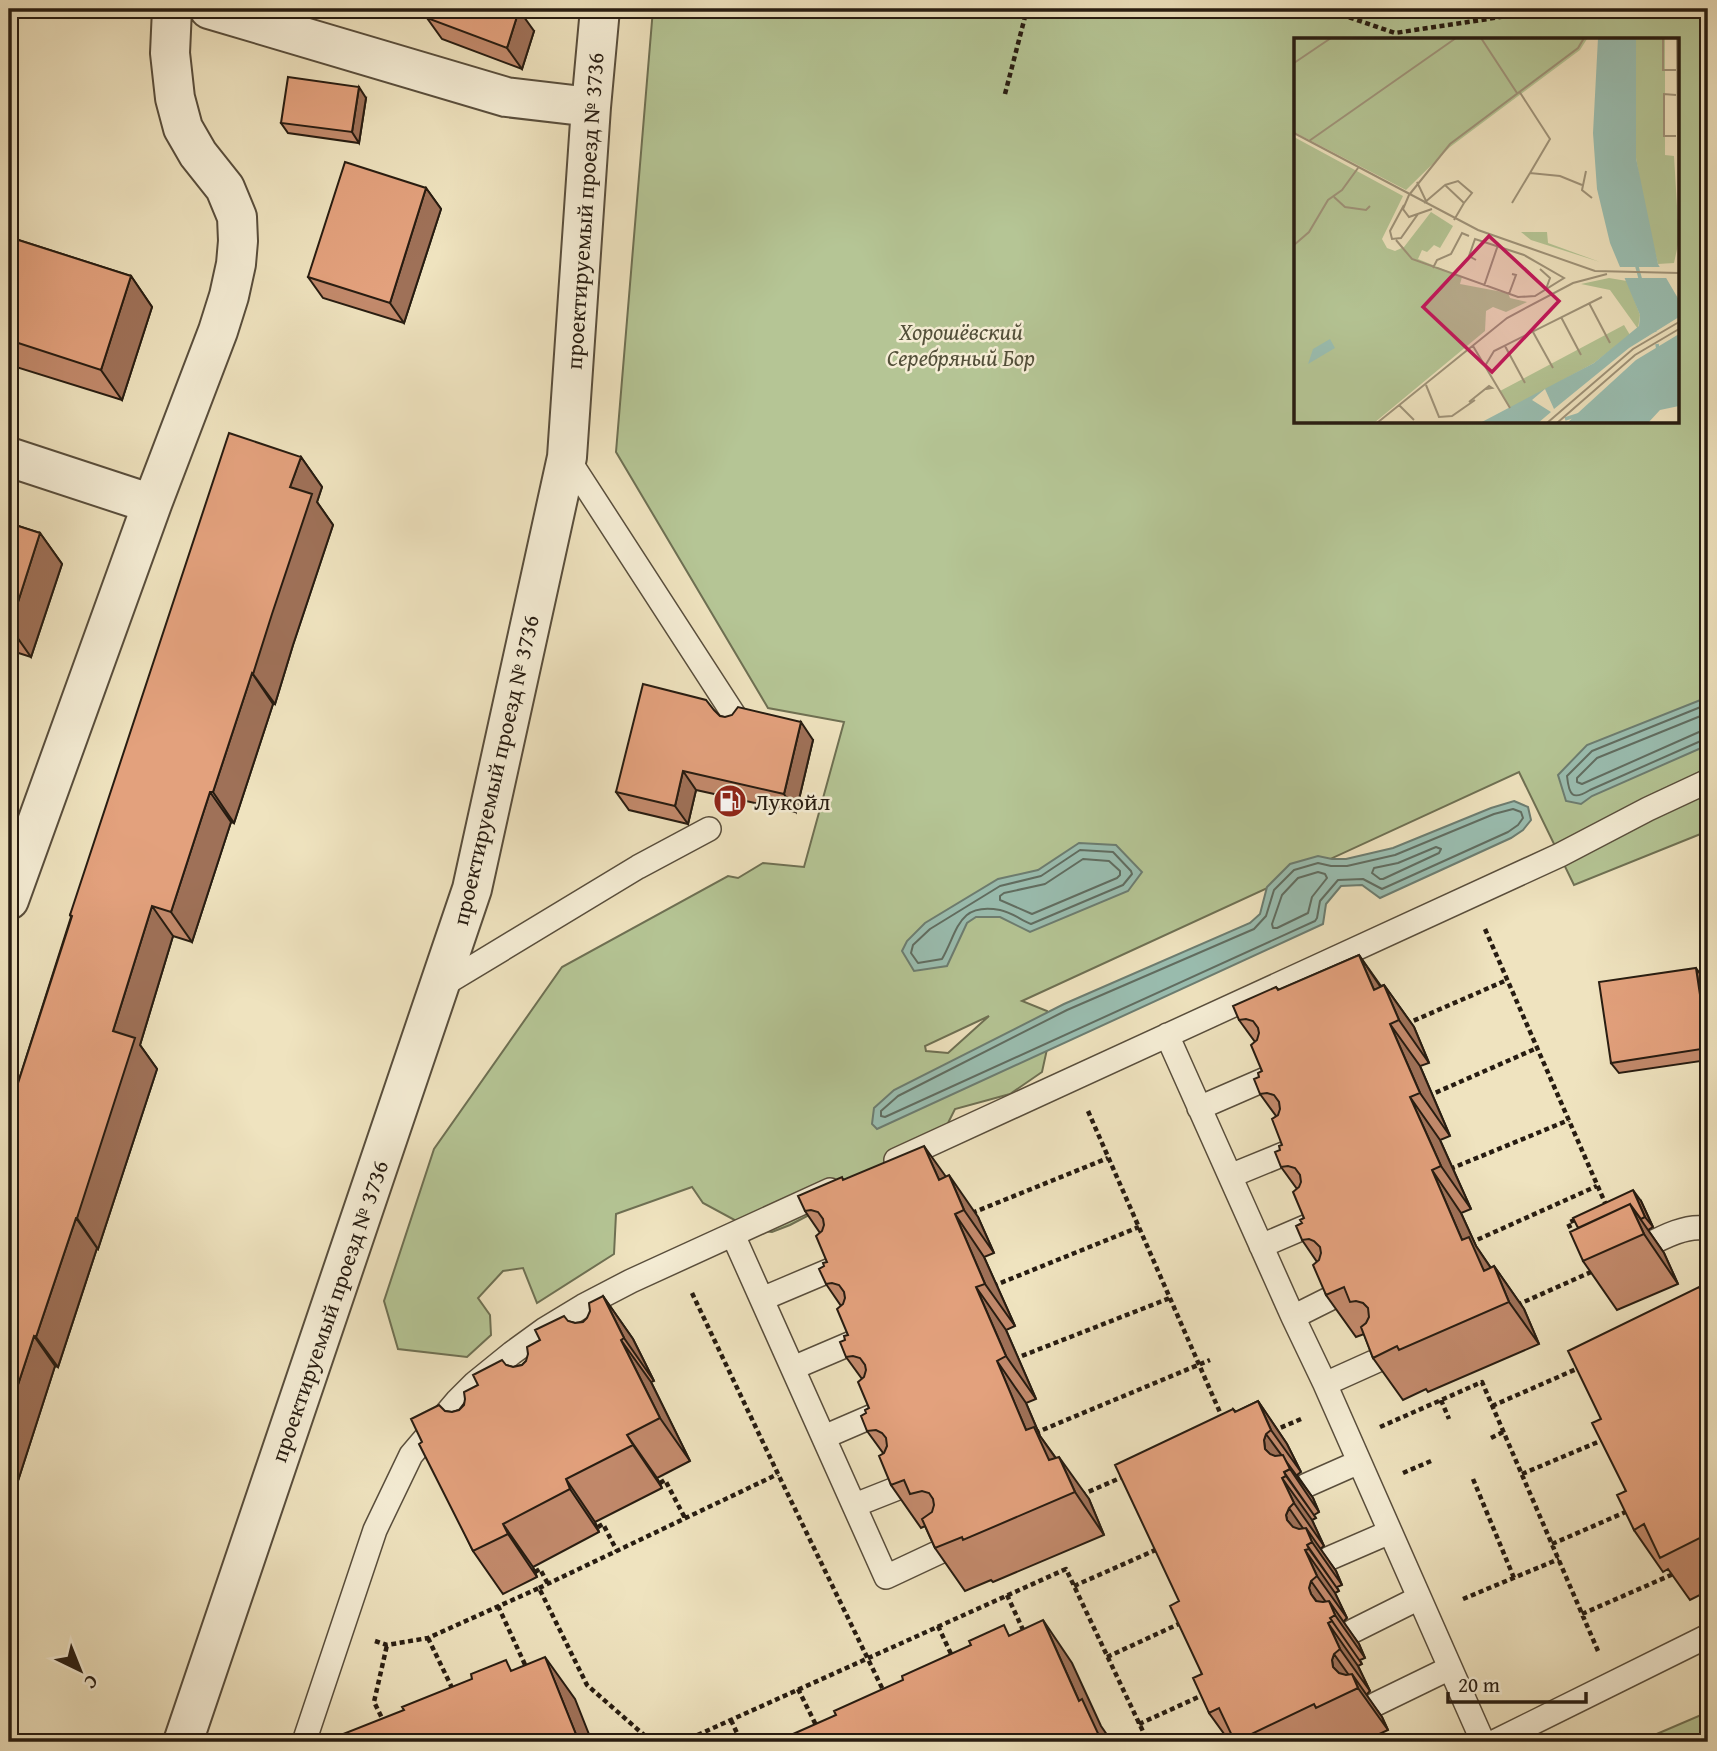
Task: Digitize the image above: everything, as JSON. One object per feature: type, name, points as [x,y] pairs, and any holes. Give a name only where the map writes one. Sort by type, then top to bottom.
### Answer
[{"type":"street","points":[[9,900],[152,504],[218,331],[236,264],[237,217],[225,188],[198,154],[183,128],[175,98],[170,52],[172,9]]},
{"type":"street","points":[[209,9],[506,97],[591,107]]},
{"type":"street","name":"проектируемый проезд № 3736","points":[[183,1742],[471,889],[567,457],[600,9]]},
{"type":"street","points":[[9,457],[152,504]]},
{"type":"lane","points":[[567,457],[738,721]]},
{"type":"lane","points":[[871,1171],[1560,855],[1708,781]]},
{"type":"lane","points":[[438,988],[638,867],[709,829]]},
{"type":"lane","points":[[1167,1035],[1483,1742]]},
{"type":"lane","points":[[1199,1108],[1275,1075]]},
{"type":"lane","points":[[1230,1176],[1296,1149]]},
{"type":"lane","points":[[304,1742],[375,1530],[390,1495],[411,1455],[457,1401],[518,1349],[583,1306],[631,1281],[846,1183]]},
{"type":"lane","points":[[1261,1246],[1317,1222]]},
{"type":"lane","points":[[1616,1261],[1678,1231],[1708,1228]]},
{"type":"lane","points":[[733,1235],[886,1577],[950,1547]]},
{"type":"lane","points":[[762,1299],[840,1266]]},
{"type":"lane","points":[[1293,1317],[1337,1295]]},
{"type":"lane","points":[[583,1306],[594,1329]]},
{"type":"lane","points":[[793,1368],[861,1339]]},
{"type":"lane","points":[[518,1349],[531,1372]]},
{"type":"lane","points":[[1329,1394],[1385,1357]]},
{"type":"lane","points":[[457,1401],[469,1421]]},
{"type":"lane","points":[[824,1437],[882,1412]]},
{"type":"lane","points":[[1307,1485],[1359,1462]]},
{"type":"lane","points":[[855,1505],[903,1486]]},
{"type":"lane","points":[[1330,1558],[1390,1532]]},
{"type":"lane","points":[[1353,1631],[1419,1598]]},
{"type":"lane","points":[[1494,1742],[1708,1636]]},
{"type":"lane","points":[[1376,1704],[1450,1668]]},
{"type":"lane","points":[[320,1742],[325,1678]]},
{"type":"path","points":[[1004,94],[1027,9]]},
{"type":"path","points":[[1325,9],[1395,33],[1525,9]]},
{"type":"path","points":[[1500,9],[1515,12]]},
{"type":"path","points":[[1471,896],[1606,1205],[1597,1210]]},
{"type":"path","points":[[1409,1030],[1406,1023],[1507,980]]},
{"type":"path","points":[[1429,1103],[1426,1097],[1538,1048]]},
{"type":"path","points":[[1073,1078],[1223,1420]]},
{"type":"path","points":[[1450,1176],[1448,1170],[1569,1120]]},
{"type":"path","points":[[974,1220],[971,1214],[1108,1158]]},
{"type":"path","points":[[1471,1250],[1469,1244],[1597,1186]]},
{"type":"path","points":[[1579,1248],[1568,1223],[1587,1214]]},
{"type":"path","points":[[994,1293],[991,1287],[1139,1227]]},
{"type":"path","points":[[1145,1241],[1153,1237]]},
{"type":"path","points":[[677,1260],[885,1693]]},
{"type":"path","points":[[1519,1311],[1516,1305],[1591,1272],[1585,1260]]},
{"type":"path","points":[[1015,1366],[1013,1360],[1170,1298]]},
{"type":"path","points":[[1036,1440],[1034,1434],[1210,1360]]},
{"type":"path","points":[[1492,1406],[1586,1364]]},
{"type":"path","points":[[1349,1441],[1482,1382],[1613,1684]]},
{"type":"path","points":[[1272,1431],[1329,1394]]},
{"type":"path","points":[[1441,1400],[1449,1419]]},
{"type":"path","points":[[1491,1438],[1503,1432]]},
{"type":"path","points":[[1522,1475],[1610,1437]]},
{"type":"path","points":[[1407,1472],[1431,1461]]},
{"type":"path","points":[[341,1631],[387,1645],[428,1638],[778,1474]]},
{"type":"path","points":[[1084,1501],[1081,1495],[1130,1474]]},
{"type":"path","points":[[660,1483],[666,1479],[684,1518]]},
{"type":"path","points":[[1473,1479],[1514,1578]]},
{"type":"path","points":[[1552,1544],[1635,1508]]},
{"type":"path","points":[[598,1527],[603,1524],[617,1551]]},
{"type":"path","points":[[1074,1586],[1166,1546]]},
{"type":"path","points":[[1463,1599],[1559,1559]]},
{"type":"path","points":[[535,1572],[540,1569],[548,1584]]},
{"type":"path","points":[[682,1742],[1066,1569],[1147,1742]]},
{"type":"path","points":[[1582,1614],[1671,1575],[1669,1569]]},
{"type":"path","points":[[539,1588],[587,1685],[652,1742]]},
{"type":"path","points":[[1006,1595],[1025,1633]]},
{"type":"path","points":[[498,1606],[533,1681]]},
{"type":"path","points":[[1107,1657],[1189,1619]]},
{"type":"path","points":[[938,1626],[954,1660]]},
{"type":"path","points":[[428,1638],[457,1700]]},
{"type":"path","points":[[387,1645],[374,1702],[389,1732]]},
{"type":"path","points":[[798,1689],[819,1732]]},
{"type":"path","points":[[1139,1724],[1211,1692]]},
{"type":"path","points":[[731,1720],[741,1742]]},
{"type":"green space","name":"Хорошёвский Серебряный Бор","points":[[653,9],[1708,9],[1708,831],[1574,885],[1519,772],[1022,1001],[1047,1011],[1051,1031],[1042,1072],[1010,1094],[955,1109],[939,1141],[859,1189],[790,1225],[772,1232],[753,1230],[703,1203],[692,1187],[616,1214],[614,1254],[537,1303],[523,1268],[503,1271],[478,1298],[490,1315],[491,1335],[467,1357],[398,1349],[384,1301],[434,1149],[562,967],[728,876],[738,878],[763,863],[804,867],[844,722],[768,708],[616,452]],"holes":[[[989,1016],[948,1053],[926,1051],[925,1046]]]},
{"type":"green space","points":[[1708,1712],[1708,1736],[1693,1742],[1638,1742]]},
{"type":"water","points":[[1708,697],[1708,745],[1592,796],[1581,804],[1566,801],[1558,775],[1587,745]]},
{"type":"water","points":[[1514,801],[1528,807],[1531,820],[1511,838],[1380,898],[1362,885],[1341,886],[1326,904],[1323,924],[877,1129],[872,1124],[874,1108],[894,1090],[1064,1004],[1250,923],[1260,914],[1267,887],[1290,864],[1318,856],[1346,859],[1393,848]]},
{"type":"water","points":[[1079,843],[1116,845],[1142,872],[1128,891],[1030,932],[1000,917],[976,917],[967,923],[947,966],[914,971],[902,951],[907,941],[925,923],[998,879],[1038,870]]},
{"type":"building","points":[[431,9],[519,10],[507,48],[427,18]]},
{"type":"building","points":[[288,77],[359,87],[352,132],[281,123]]},
{"type":"building","points":[[345,162],[426,188],[390,303],[308,277]]},
{"type":"building","points":[[9,237],[131,276],[101,370],[9,340]]},
{"type":"building","points":[[229,433],[301,457],[290,487],[312,494],[171,912],[152,906],[113,1031],[135,1038],[77,1218],[9,1412],[9,1111],[72,916],[70,915]]},
{"type":"building","points":[[9,523],[40,533],[10,627],[9,627]]},
{"type":"building","points":[[643,684],[706,700],[720,716],[732,715],[738,707],[801,722],[784,794],[683,771],[675,806],[616,792]]},
{"type":"building","points":[[1708,831],[1708,867],[1701,833]]},
{"type":"building","points":[[1359,955],[1374,990],[1384,985],[1399,1020],[1390,1024],[1420,1093],[1410,1097],[1441,1166],[1432,1170],[1462,1240],[1469,1237],[1484,1271],[1494,1266],[1509,1302],[1399,1350],[1397,1346],[1373,1358],[1361,1327],[1369,1317],[1368,1308],[1363,1303],[1350,1302],[1344,1287],[1326,1295],[1313,1265],[1319,1260],[1320,1247],[1309,1239],[1302,1240],[1296,1226],[1302,1223],[1300,1220],[1304,1218],[1293,1192],[1299,1187],[1300,1175],[1295,1168],[1281,1167],[1275,1152],[1280,1150],[1279,1146],[1282,1145],[1272,1119],[1278,1115],[1279,1102],[1274,1095],[1260,1094],[1254,1079],[1259,1077],[1258,1073],[1262,1071],[1251,1045],[1257,1040],[1258,1028],[1253,1021],[1239,1020],[1233,1006]]},
{"type":"building","points":[[1696,968],[1708,1048],[1611,1063],[1599,982]]},
{"type":"building","points":[[924,1146],[939,1180],[949,1175],[964,1210],[955,1214],[985,1284],[976,1287],[1006,1356],[997,1361],[1026,1430],[1034,1427],[1049,1460],[1059,1457],[1075,1492],[963,1540],[962,1537],[935,1548],[922,1519],[932,1512],[933,1499],[929,1493],[922,1491],[910,1494],[904,1480],[891,1485],[879,1456],[887,1446],[886,1438],[876,1430],[867,1431],[861,1416],[869,1408],[858,1382],[864,1377],[865,1365],[860,1358],[846,1357],[840,1342],[848,1335],[837,1309],[843,1304],[844,1292],[839,1285],[826,1284],[819,1269],[827,1262],[816,1236],[822,1231],[823,1219],[818,1212],[805,1211],[798,1196]]},
{"type":"building","points":[[1633,1190],[1645,1217],[1641,1219],[1630,1204],[1578,1228],[1573,1218]]},
{"type":"building","points":[[1630,1204],[1644,1234],[1583,1261],[1570,1232]]},
{"type":"building","points":[[1699,1287],[1708,1305],[1708,1534],[1660,1558],[1644,1524],[1634,1530],[1617,1495],[1626,1491],[1592,1423],[1601,1419],[1568,1351]]},
{"type":"building","points":[[603,1296],[624,1338],[621,1340],[660,1418],[627,1435],[633,1445],[566,1479],[570,1489],[503,1524],[508,1534],[473,1551],[419,1444],[422,1442],[411,1419],[439,1405],[445,1411],[459,1410],[464,1405],[464,1392],[478,1385],[473,1375],[502,1360],[513,1367],[522,1365],[528,1354],[527,1347],[540,1340],[535,1330],[564,1316],[568,1321],[583,1322],[590,1311],[589,1303]]},
{"type":"building","points":[[1258,1401],[1271,1430],[1264,1440],[1265,1449],[1275,1456],[1283,1455],[1290,1469],[1284,1472],[1286,1476],[1282,1478],[1294,1503],[1286,1515],[1287,1520],[1293,1527],[1306,1528],[1312,1542],[1307,1545],[1309,1549],[1305,1550],[1317,1576],[1311,1581],[1311,1594],[1316,1601],[1329,1601],[1335,1615],[1328,1623],[1340,1649],[1334,1654],[1333,1667],[1339,1673],[1352,1674],[1358,1688],[1316,1708],[1314,1704],[1235,1742],[1219,1708],[1209,1713],[1193,1678],[1202,1674],[1170,1606],[1179,1601],[1115,1465],[1233,1409],[1235,1412]]},
{"type":"building","points":[[1043,1620],[1079,1701],[1082,1699],[1102,1742],[775,1742],[836,1715],[834,1711],[903,1680],[902,1676],[971,1645],[969,1641],[1004,1625],[1009,1636]]},
{"type":"building","points":[[545,1657],[579,1742],[335,1742],[333,1738],[404,1710],[402,1707],[472,1679],[471,1674],[506,1660],[511,1671]]},
{"type":"place","name":"Лукойл","points":[[730,801]]}]
